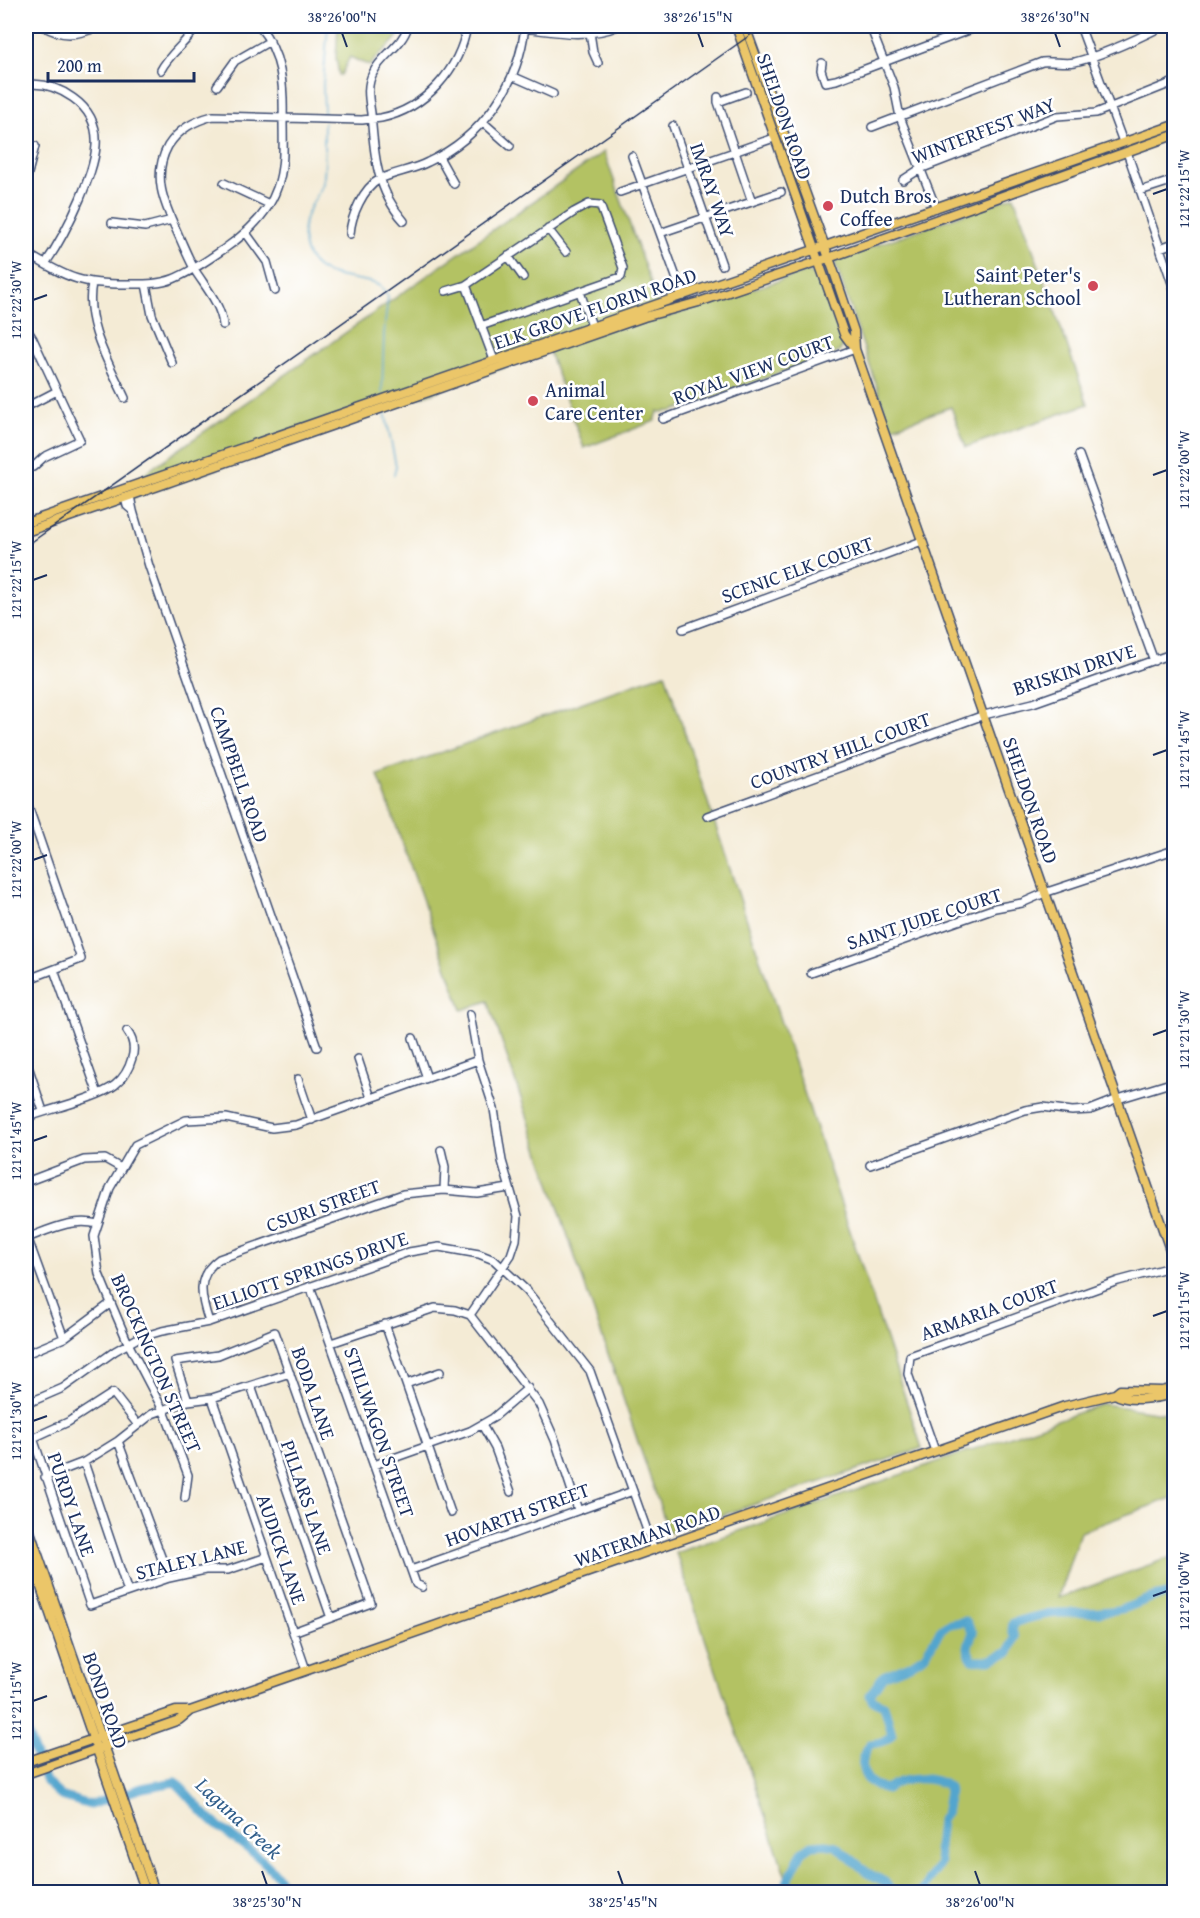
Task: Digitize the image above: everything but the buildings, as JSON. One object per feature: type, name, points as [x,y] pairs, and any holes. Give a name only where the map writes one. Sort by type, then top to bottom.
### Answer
[{"type":"main road","name":"SHELDON ROAD","points":[[736,26],[844,334],[855,350],[1047,892],[1174,1261]]},
{"type":"main road","name":"SHELDON ROAD","points":[[745,26],[854,331],[855,350]]},
{"type":"main road","points":[[768,120],[779,133],[787,154],[792,158]]},
{"type":"main road","name":"ELK GROVE FLORIN ROAD","points":[[26,532],[496,364],[514,353],[1174,124]]},
{"type":"main road","points":[[1127,152],[1129,147],[1135,144],[1174,130]]},
{"type":"main road","name":"ELK GROVE FLORIN ROAD","points":[[26,523],[496,364],[673,309],[828,257],[1174,135]]},
{"type":"main road","points":[[1110,159],[1113,152],[1122,147],[1123,142]]},
{"type":"main road","points":[[673,309],[676,303],[681,302],[683,296]]},
{"type":"main road","points":[[128,497],[129,492],[147,481]]},
{"type":"main road","name":"WATERMAN ROAD","points":[[26,1762],[176,1711],[190,1711],[1065,1406],[1115,1394],[1120,1390],[1162,1391],[1174,1388]]},
{"type":"main road","name":"WATERMAN ROAD","points":[[1115,1394],[1151,1399],[1174,1394]]},
{"type":"main road","name":"BOND ROAD","points":[[26,1520],[97,1736]]},
{"type":"main road","name":"BOND ROAD","points":[[26,1545],[155,1893]]},
{"type":"main road","name":"WATERMAN ROAD","points":[[27,1773],[179,1720],[190,1711]]},
{"type":"main road","name":"BOND ROAD","points":[[121,1805],[146,1893]]},
{"type":"street","points":[[43,26],[67,35],[100,26]]},
{"type":"street","points":[[161,70],[197,26]]},
{"type":"street","points":[[26,253],[72,279],[92,283],[146,284],[167,281],[194,268],[246,233],[269,204],[280,179],[283,117],[281,70],[270,41],[259,26]]},
{"type":"street","points":[[404,221],[379,180],[374,160],[369,88],[372,74],[403,39],[408,26]]},
{"type":"street","points":[[223,325],[219,308],[194,268],[162,196],[160,175],[165,153],[183,129],[201,119],[213,116],[382,118],[412,105],[431,92],[453,65],[467,26]]},
{"type":"street","points":[[507,26],[604,31],[618,26]]},
{"type":"street","points":[[350,234],[361,200],[379,180],[439,157],[483,122],[501,98],[512,76],[519,57],[525,26]]},
{"type":"street","points":[[870,26],[894,87],[900,117],[936,208]]},
{"type":"street","points":[[822,63],[821,70],[825,82],[885,63],[980,26]]},
{"type":"street","points":[[1080,26],[1123,142]]},
{"type":"street","points":[[872,127],[1042,62],[1072,63],[1162,26]]},
{"type":"street","points":[[590,29],[593,52],[598,63]]},
{"type":"street","points":[[217,86],[235,61],[270,41]]},
{"type":"street","points":[[512,76],[553,94]]},
{"type":"street","name":"WINTERFEST WAY","points":[[903,180],[920,169],[1057,116],[1096,113],[1174,82]]},
{"type":"street","points":[[26,85],[47,85],[72,97],[91,117],[96,137],[96,157],[91,173],[68,226],[45,264]]},
{"type":"street","points":[[746,92],[718,99],[752,202]]},
{"type":"street","points":[[483,122],[510,146]]},
{"type":"street","name":"IMRAY WAY","points":[[673,126],[722,264]]},
{"type":"street","points":[[620,192],[774,138]]},
{"type":"street","points":[[26,181],[35,146]]},
{"type":"street","points":[[1127,152],[1174,289]]},
{"type":"street","points":[[632,156],[683,296]]},
{"type":"street","points":[[439,157],[454,184]]},
{"type":"street","points":[[1140,192],[1174,180]]},
{"type":"street","points":[[224,183],[269,204]]},
{"type":"street","points":[[660,233],[781,192]]},
{"type":"street","points":[[447,291],[466,285],[589,204],[600,206],[623,273],[618,278],[481,326]]},
{"type":"street","points":[[112,223],[145,227],[172,220]]},
{"type":"street","points":[[548,229],[566,252]]},
{"type":"street","points":[[246,233],[267,262],[275,291]]},
{"type":"street","points":[[1160,248],[1174,243]]},
{"type":"street","points":[[508,256],[523,277]]},
{"type":"street","points":[[92,283],[90,301],[92,318],[124,398]]},
{"type":"street","points":[[146,284],[152,315],[172,363]]},
{"type":"street","points":[[466,285],[496,364]]},
{"type":"street","points":[[580,292],[592,326]]},
{"type":"street","points":[[26,328],[80,440],[44,457],[33,467]]},
{"type":"street","points":[[26,343],[33,339]]},
{"type":"street","name":"ROYAL VIEW COURT","points":[[663,419],[855,350]]},
{"type":"street","points":[[26,407],[57,392]]},
{"type":"street","points":[[1079,455],[1154,661]]},
{"type":"street","name":"CAMPBELL ROAD","points":[[128,497],[127,506],[133,511],[149,566],[317,1047]]},
{"type":"street","name":"SCENIC ELK COURT","points":[[683,629],[922,541]]},
{"type":"street","name":"BRISKIN DRIVE","points":[[984,715],[1034,703],[1174,654]]},
{"type":"street","name":"COUNTRY HILL COURT","points":[[707,816],[984,715]]},
{"type":"street","points":[[26,800],[29,820],[81,959],[28,980],[26,967]]},
{"type":"street","name":"SAINT JUDE COURT","points":[[811,973],[995,908],[1022,903],[1047,892],[1174,850]]},
{"type":"street","points":[[54,970],[98,1094]]},
{"type":"street","points":[[470,1014],[478,1060],[494,1109],[502,1161],[518,1216],[517,1232],[511,1255],[470,1315]]},
{"type":"street","points":[[26,1118],[98,1094],[115,1085],[130,1065],[134,1051],[133,1042],[127,1031]]},
{"type":"street","points":[[413,1038],[427,1078]]},
{"type":"street","points":[[358,1059],[371,1098]]},
{"type":"street","points":[[26,1060],[43,1111]]},
{"type":"street","name":"BROCKINGTON STREET","points":[[185,1498],[188,1475],[162,1410],[128,1343],[99,1274],[94,1236],[110,1188],[135,1145],[186,1120],[226,1118],[272,1128],[296,1125],[478,1060]]},
{"type":"street","points":[[298,1079],[312,1120]]},
{"type":"street","points":[[870,1165],[1025,1110],[1043,1107],[1072,1111],[1090,1110],[1174,1082]]},
{"type":"street","points":[[441,1150],[445,1167],[444,1190]]},
{"type":"street","points":[[26,1182],[84,1160],[105,1158],[121,1168]]},
{"type":"street","name":"CSURI STREET","points":[[209,1322],[202,1285],[204,1274],[209,1266],[219,1259],[403,1194],[444,1190],[477,1193],[509,1188]]},
{"type":"street","points":[[64,1338],[26,1236],[67,1223],[85,1221],[98,1224]]},
{"type":"street","name":"ELLIOTT SPRINGS DRIVE","points":[[28,1402],[63,1388],[128,1343],[162,1331],[209,1322],[409,1252],[439,1247],[479,1254],[494,1260],[527,1291],[590,1371],[654,1550]]},
{"type":"street","name":"ARMARIA COURT","points":[[935,1451],[908,1374],[910,1356],[1118,1281],[1174,1266]]},
{"type":"street","name":"STILLWAGON STREET","points":[[310,1286],[416,1584],[422,1587]]},
{"type":"street","points":[[26,1354],[64,1338],[111,1303]]},
{"type":"street","points":[[331,1343],[435,1308],[455,1310],[470,1315],[528,1388],[547,1420],[578,1510]]},
{"type":"street","points":[[385,1324],[452,1513]]},
{"type":"street","name":"BODA LANE","points":[[188,1401],[175,1361],[218,1354],[275,1332],[371,1604]]},
{"type":"street","points":[[406,1384],[440,1372]]},
{"type":"street","points":[[45,1478],[84,1462],[118,1441],[152,1414],[188,1401],[212,1398],[290,1373]]},
{"type":"street","name":"PILLARS LANE","points":[[251,1386],[331,1618]]},
{"type":"street","points":[[374,1465],[482,1425],[528,1388]]},
{"type":"street","name":"PURDY LANE","points":[[90,1605],[33,1438],[68,1422],[113,1392],[138,1425]]},
{"type":"street","name":"AUDICK LANE","points":[[212,1398],[293,1632],[371,1604]]},
{"type":"street","points":[[482,1425],[495,1448],[511,1492]]},
{"type":"street","points":[[118,1441],[169,1578]]},
{"type":"street","points":[[84,1462],[128,1592]]},
{"type":"street","name":"HOVARTH STREET","points":[[411,1570],[633,1491]]},
{"type":"street","name":"STALEY LANE","points":[[90,1605],[169,1578],[206,1570],[228,1570],[267,1557]]},
{"type":"street","points":[[293,1632],[306,1670]]},
{"type":"green space","points":[[338,26],[403,26],[397,38],[370,66],[350,57],[339,75],[336,58]]},
{"type":"green space","points":[[604,152],[663,318],[808,271],[817,277],[843,343],[839,352],[673,411],[658,412],[655,421],[584,448],[549,352],[85,515]]},
{"type":"green space","points":[[1014,196],[1088,404],[966,447],[951,407],[891,428],[834,260]]},
{"type":"green space","points":[[665,673],[922,1448],[669,1533],[488,1001],[462,1010],[378,775]]},
{"type":"green space","points":[[1103,1404],[1162,1413],[1174,1409],[1174,1497],[1080,1532],[1058,1598],[1174,1556],[1174,1892],[791,1892],[676,1553]]},
{"type":"waterway","points":[[324,115],[323,84],[328,26]]},
{"type":"waterway","points":[[324,123],[323,183],[305,220],[303,237],[307,254],[317,267],[338,276],[378,285],[388,296],[382,393]]},
{"type":"waterway","points":[[385,412],[396,466],[394,475]]},
{"type":"waterway","name":"Laguna Creek","points":[[922,1892],[940,1863],[938,1848],[941,1820],[945,1815],[949,1792],[948,1786],[933,1780],[917,1779],[900,1782],[886,1789],[871,1783],[867,1778],[863,1766],[866,1751],[870,1744],[882,1742],[892,1734],[884,1705],[872,1700],[870,1695],[883,1676],[910,1665],[925,1655],[942,1628],[950,1624],[966,1621],[973,1633],[968,1646],[970,1656],[973,1660],[990,1660],[1009,1652],[1015,1637],[1012,1630],[1013,1623],[1036,1616],[1113,1611],[1160,1595],[1174,1596]]},
{"type":"waterway","name":"Laguna Creek","points":[[26,1731],[46,1782],[61,1796],[90,1805],[142,1788],[175,1782],[213,1822],[265,1863],[274,1872],[286,1892]]},
{"type":"waterway","name":"Laguna Creek","points":[[782,1892],[802,1852],[812,1845],[826,1844],[836,1846],[868,1873],[885,1882],[892,1892]]},
{"type":"railway","points":[[26,546],[763,26]]},
{"type":"place","name":"Dutch Bros. Coffee","points":[[828,206]]},
{"type":"place","name":"Saint Peter's Lutheran School","points":[[1093,286]]},
{"type":"place","name":"Animal Care Center","points":[[533,401]]}]
